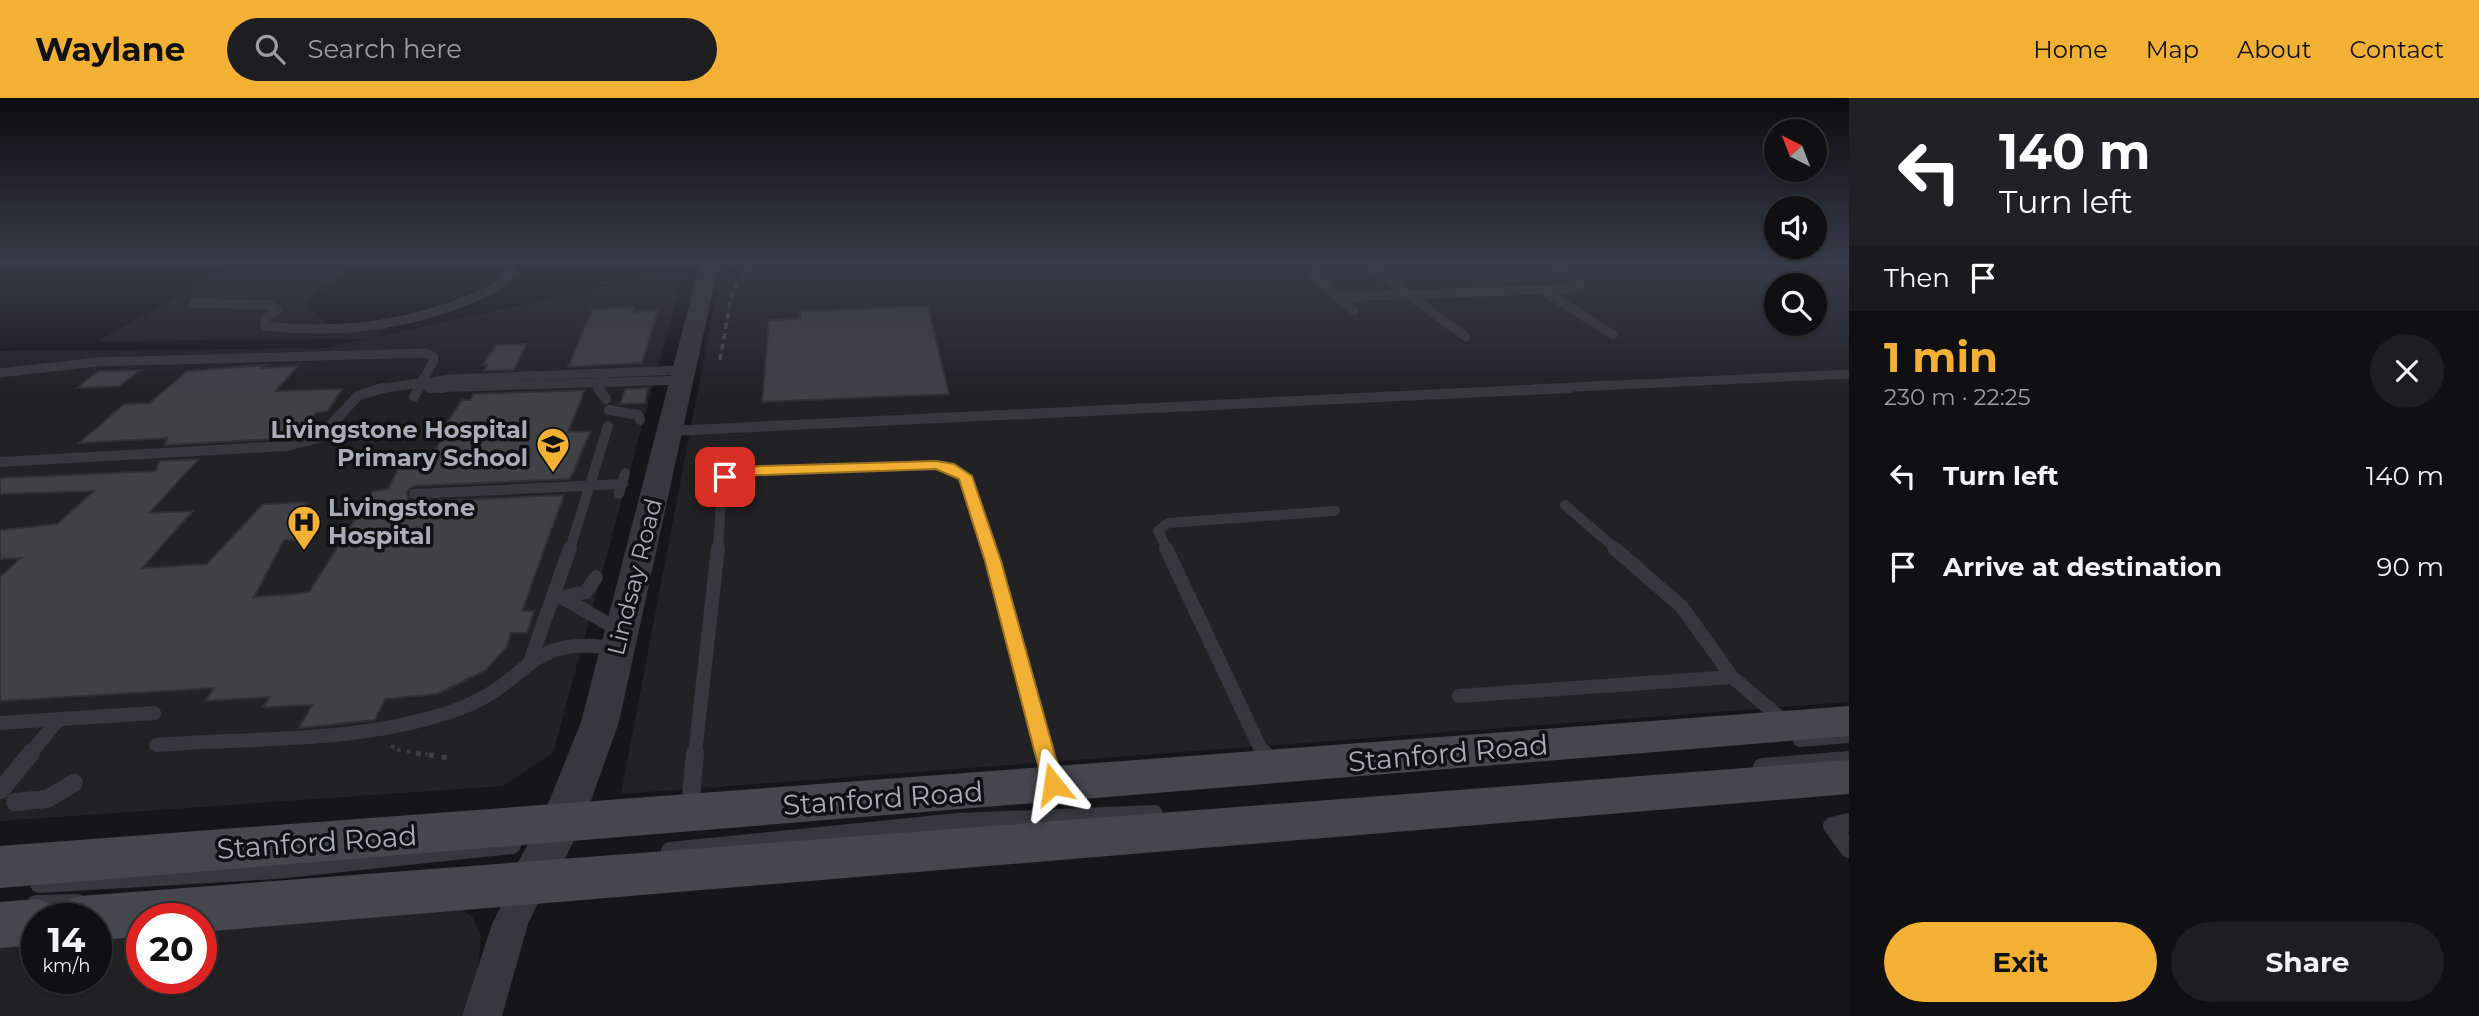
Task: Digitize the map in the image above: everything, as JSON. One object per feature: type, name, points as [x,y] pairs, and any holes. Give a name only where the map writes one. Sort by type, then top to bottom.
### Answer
[{"type":"main road","name":"Stanford Road","points":[[112,915],[548,854],[690,813],[1849,722]]},
{"type":"main road","name":"Stanford Road","points":[[15,901],[548,854],[1849,776]]},
{"type":"street","name":"Lindsay Road","points":[[548,854],[600,722],[700,306]]},
{"type":"street","points":[[482,1016],[510,924],[548,854]]},
{"type":"lane","points":[[271,306],[277,310],[265,319],[265,326],[292,330],[384,326],[418,318],[447,306]]},
{"type":"lane","points":[[1348,306],[1354,311]]},
{"type":"lane","points":[[1423,306],[1466,337]]},
{"type":"lane","points":[[1567,306],[1613,335]]},
{"type":"lane","points":[[0,373],[96,362],[412,351],[434,357],[414,397]]},
{"type":"lane","points":[[670,431],[1849,374]]},
{"type":"lane","points":[[0,462],[297,444],[327,432],[359,395],[397,386],[683,375]]},
{"type":"lane","points":[[603,378],[599,390],[608,405],[635,413],[640,420]]},
{"type":"lane","points":[[156,744],[395,725],[433,717],[484,698],[522,672],[531,659],[532,649],[559,596],[608,426]]},
{"type":"lane","points":[[690,813],[704,654],[717,563],[722,483],[728,475],[738,472],[936,465],[949,467],[965,476],[993,561],[1053,784]]},
{"type":"lane","points":[[414,494],[622,484]]},
{"type":"lane","points":[[1565,505],[1682,607],[1732,677],[1789,726]]},
{"type":"lane","points":[[1270,767],[1158,531],[1168,523],[1335,511]]},
{"type":"lane","points":[[559,596],[586,592],[596,577]]},
{"type":"lane","points":[[559,596],[620,640]]},
{"type":"lane","points":[[531,659],[569,642],[620,640]]},
{"type":"lane","points":[[1459,696],[1732,677]]},
{"type":"lane","points":[[0,723],[154,713]]},
{"type":"lane","points":[[1,790],[57,721]]},
{"type":"lane","points":[[548,854],[1849,736]]},
{"type":"lane","points":[[653,853],[959,822],[1217,811],[1849,760]]},
{"type":"lane","points":[[15,802],[47,799],[74,783]]},
{"type":"lane","points":[[1849,822],[1834,823],[1832,826],[1849,849]]},
{"type":"path","points":[[395,725],[393,749],[449,758]]},
{"type":"shaded area","name":"Livingstone Hospital","points":[[161,306],[309,306],[330,327],[393,322],[377,337],[517,306],[675,306],[553,753],[503,786],[0,821],[0,351],[325,348],[367,339],[97,341]]},
{"type":"shaded area","points":[[714,306],[1764,306],[1764,336],[1827,336],[1827,306],[1849,306],[1849,702],[621,794]]},
{"type":"shaded area","points":[[455,904],[473,918],[481,936],[478,968],[464,1016],[0,1016],[0,943],[21,941],[21,994],[112,994],[112,934],[126,932],[126,994],[217,994],[217,925]]},
{"type":"building","points":[[928,306],[949,394],[762,402],[769,320],[800,319],[800,311]]},
{"type":"building","points":[[634,307],[633,312],[658,310],[642,363],[568,367],[592,309]]},
{"type":"building","points":[[527,344],[514,370],[484,371],[487,365],[482,365],[497,345]]},
{"type":"building","points":[[264,365],[261,368],[298,366],[276,391],[342,389],[328,411],[316,413],[300,433],[275,434],[272,439],[165,445],[167,438],[79,443],[124,404],[150,403],[187,371]]},
{"type":"building","points":[[140,370],[120,386],[77,388],[98,371]]},
{"type":"building","points":[[648,388],[645,403],[620,404],[625,389]]},
{"type":"building","points":[[585,390],[568,432],[591,431],[570,479],[414,486],[407,491],[408,499],[414,502],[564,495],[522,611],[534,611],[527,633],[511,633],[506,648],[486,670],[437,694],[385,699],[375,720],[299,728],[312,705],[263,707],[270,697],[205,701],[214,688],[0,701],[0,577],[21,558],[0,559],[0,530],[57,524],[94,491],[0,494],[0,478],[156,471],[159,461],[199,459],[149,513],[193,511],[142,568],[207,564],[263,504],[308,502],[302,511],[320,512],[302,540],[284,540],[254,597],[309,592],[373,491],[388,489],[399,467],[424,466],[452,424],[446,424],[462,400],[470,400],[473,394]]},
{"type":"railway","points":[[720,360],[729,306]]},
{"type":"place","name":"Livingstone Hospital Primary School","points":[[553,474]]},
{"type":"place","name":"Livingstone Hospital","points":[[304,552]]},
{"type":"route","points":[[725,477],[732,473],[759,470],[936,465],[949,467],[965,476],[993,561],[1053,784]]}]
